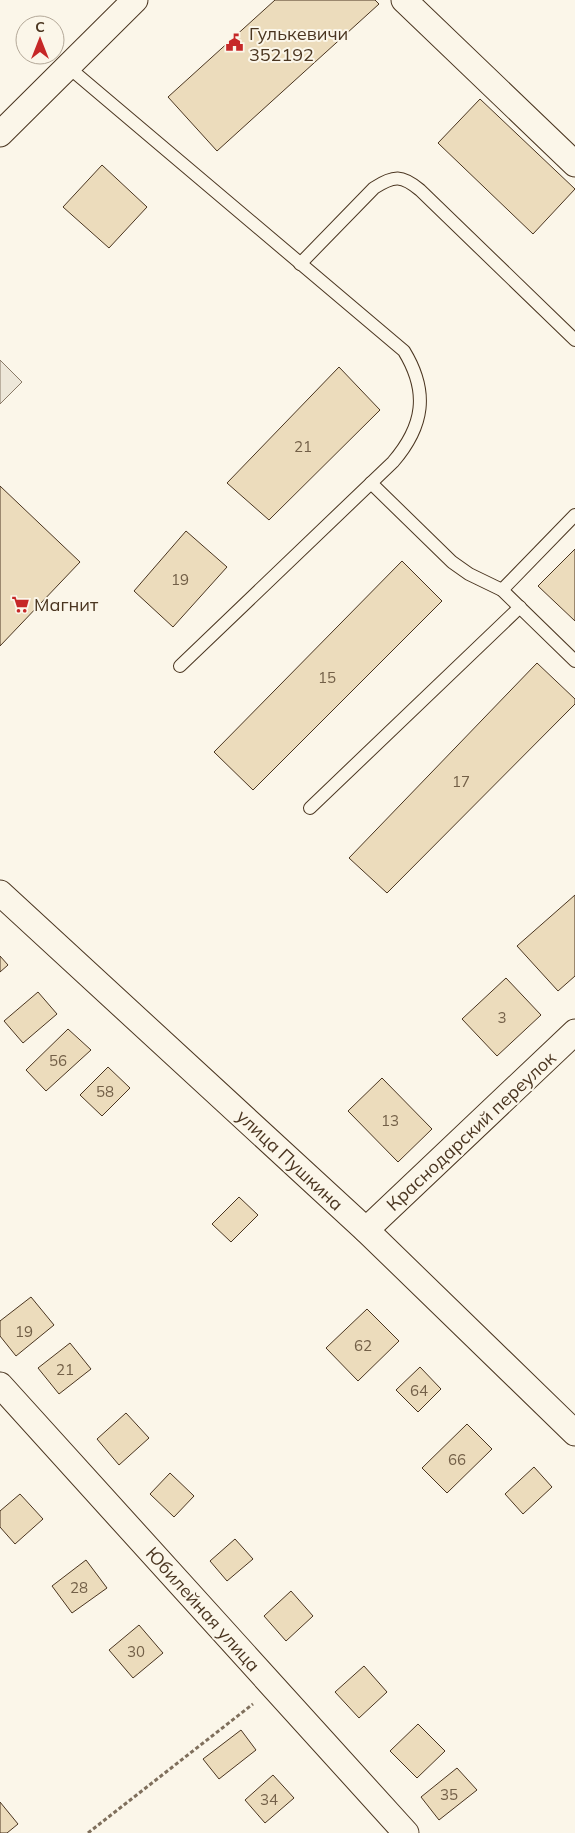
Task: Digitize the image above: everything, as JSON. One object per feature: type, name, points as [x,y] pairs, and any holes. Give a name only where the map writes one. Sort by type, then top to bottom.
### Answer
[{"type":"street","points":[[0,134],[135,0]]},
{"type":"street","points":[[404,0],[575,164]]},
{"type":"street","name":"улица Пушкина","points":[[0,893],[366,1230],[575,1433]]},
{"type":"street","name":"Краснодарский переулок","points":[[366,1230],[575,1032]]},
{"type":"street","name":"Юбилейная улица","points":[[0,1385],[406,1833]]},
{"type":"lane","points":[[67,66],[404,351],[412,365],[418,384],[420,401],[418,420],[406,446],[371,483],[180,666]]},
{"type":"lane","points":[[300,264],[374,188],[387,179],[399,178],[410,181],[575,340]]},
{"type":"lane","points":[[371,483],[452,562],[469,574],[502,590],[575,661]]},
{"type":"lane","points":[[502,590],[575,515]]},
{"type":"lane","points":[[310,808],[520,607]]},
{"type":"path","points":[[88,1833],[275,1688]]},
{"type":"shaded area","points":[[0,360],[22,382],[0,404]]},
{"type":"building","points":[[275,0],[375,0],[379,4],[217,151],[168,97]]},
{"type":"building","points":[[480,99],[575,189],[533,234],[438,143]]},
{"type":"building","points":[[102,165],[147,207],[109,248],[63,207]]},
{"type":"building","points":[[339,367],[380,410],[269,520],[227,483]]},
{"type":"building","name":"Магнит","points":[[0,486],[80,562],[0,646]]},
{"type":"building","points":[[186,531],[227,567],[173,627],[134,591]]},
{"type":"building","points":[[575,549],[575,621],[538,586]]},
{"type":"building","points":[[402,561],[442,601],[253,790],[214,752]]},
{"type":"building","points":[[537,663],[575,699],[575,704],[387,893],[349,858]]},
{"type":"building","points":[[575,895],[575,976],[558,991],[517,946]]},
{"type":"building","points":[[0,956],[8,965],[0,972]]},
{"type":"building","points":[[506,978],[541,1015],[497,1056],[462,1019]]},
{"type":"building","points":[[38,992],[57,1014],[23,1043],[4,1021]]},
{"type":"building","points":[[68,1029],[91,1050],[46,1091],[26,1070]]},
{"type":"building","points":[[108,1067],[130,1088],[102,1116],[80,1095]]},
{"type":"building","points":[[382,1078],[432,1129],[398,1162],[348,1111]]},
{"type":"building","points":[[239,1197],[258,1215],[231,1242],[212,1224]]},
{"type":"building","points":[[31,1297],[54,1325],[16,1356],[0,1336],[0,1321]]},
{"type":"building","points":[[367,1309],[399,1341],[358,1381],[326,1348]]},
{"type":"building","points":[[70,1343],[91,1369],[59,1394],[38,1368]]},
{"type":"building","points":[[420,1367],[441,1389],[418,1412],[396,1390]]},
{"type":"building","points":[[126,1413],[149,1438],[119,1465],[97,1439]]},
{"type":"building","points":[[467,1424],[492,1449],[447,1493],[422,1468]]},
{"type":"building","points":[[534,1467],[552,1487],[523,1514],[505,1494]]},
{"type":"building","points":[[170,1473],[194,1496],[174,1517],[150,1494]]},
{"type":"building","points":[[20,1494],[43,1519],[15,1544],[0,1527],[0,1511]]},
{"type":"building","points":[[235,1539],[253,1559],[227,1581],[210,1561]]},
{"type":"building","points":[[86,1560],[107,1588],[72,1613],[52,1586]]},
{"type":"building","points":[[291,1591],[313,1616],[286,1641],[264,1616]]},
{"type":"building","points":[[139,1625],[163,1653],[133,1678],[109,1650]]},
{"type":"building","points":[[364,1666],[387,1692],[359,1718],[335,1692]]},
{"type":"building","points":[[418,1724],[445,1751],[417,1778],[390,1751]]},
{"type":"building","points":[[241,1730],[256,1750],[219,1779],[203,1759]]},
{"type":"building","points":[[457,1768],[477,1790],[439,1820],[421,1797]]},
{"type":"building","points":[[273,1775],[294,1798],[265,1823],[245,1800]]},
{"type":"building","points":[[0,1802],[18,1824],[7,1833],[0,1833]]},
{"type":"place","name":"Гулькевичи 352192","points":[[235,43]]},
{"type":"place","name":"Магнит","points":[[20,604]]}]
